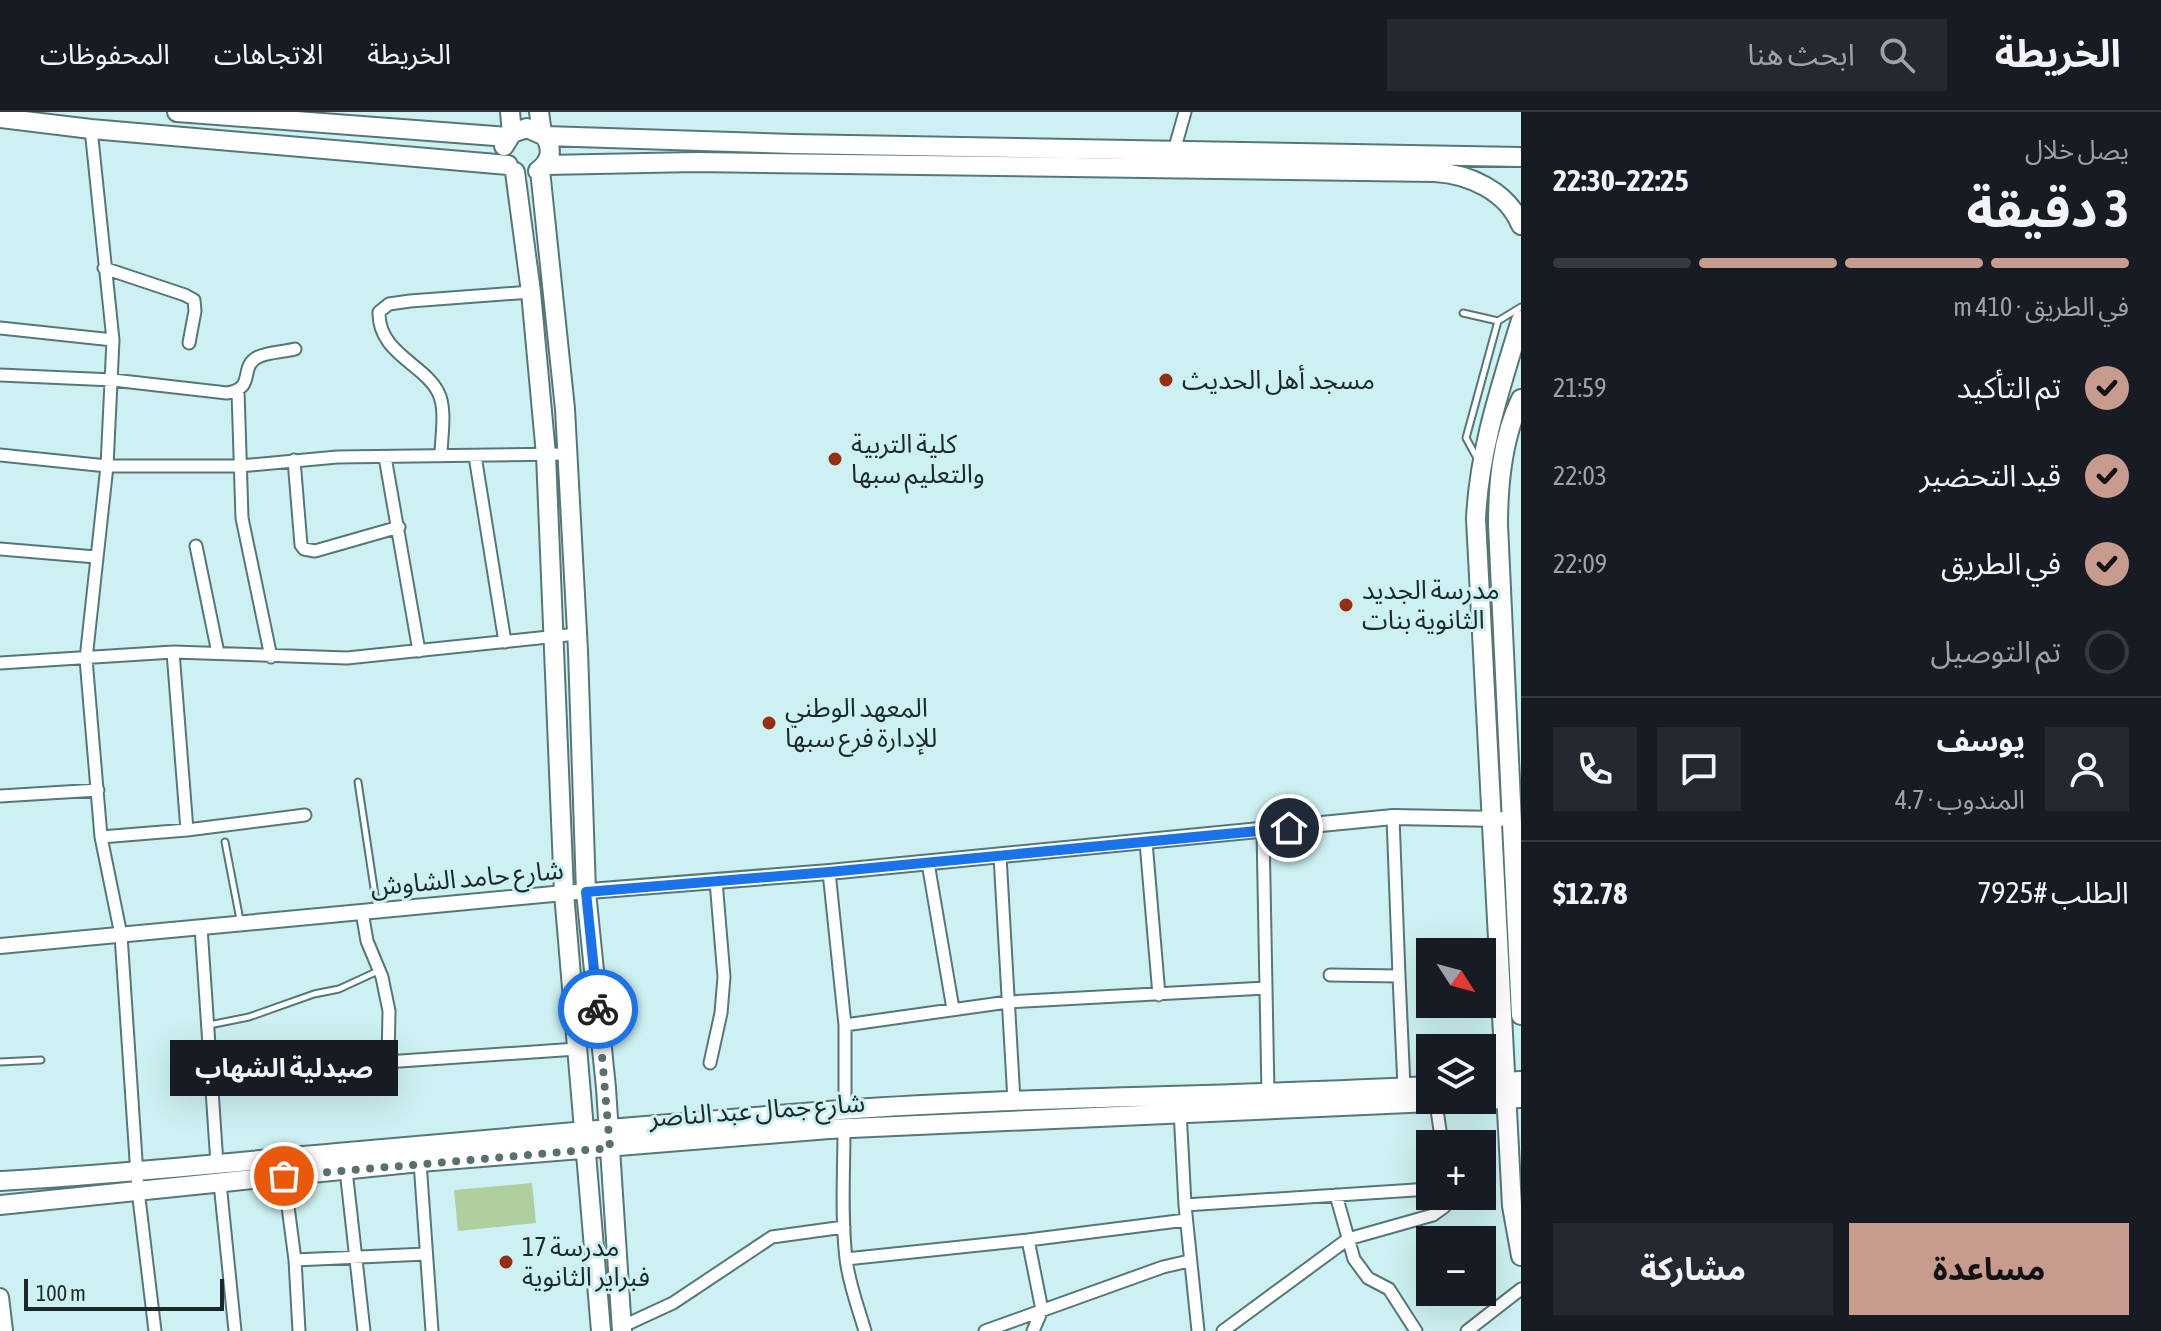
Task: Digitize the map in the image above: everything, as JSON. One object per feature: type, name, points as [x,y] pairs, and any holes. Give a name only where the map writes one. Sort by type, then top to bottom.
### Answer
[{"type":"main road","points":[[177,112],[510,135],[527,128],[544,135],[1174,151],[1518,155]]},
{"type":"main road","points":[[510,112],[510,135],[503,151],[512,168],[531,292],[546,455],[564,893],[601,1331]]},
{"type":"main road","points":[[539,112],[550,150],[543,168],[568,454],[586,892],[609,1129],[622,1329]]},
{"type":"main road","points":[[0,118],[512,168],[528,174],[543,168],[696,162],[1435,172],[1464,176],[1479,182],[1502,199],[1521,225]]},
{"type":"main road","points":[[1521,320],[1491,419],[1481,466],[1476,519],[1491,819],[1513,1090],[1512,1206],[1521,1256]]},
{"type":"main road","points":[[1521,399],[1509,431],[1498,498],[1514,701],[1521,1015]]},
{"type":"main road","name":"شارع جمال عبد الناصر","points":[[219,1173],[284,1176],[610,1148],[1014,1101],[1180,1105],[1268,1094],[1404,1087],[1416,1090]]},
{"type":"main road","name":"شارع جمال عبد الناصر","points":[[0,1205],[137,1182],[609,1129],[1416,1095]]},
{"type":"main road","name":"شارع جمال عبد الناصر","points":[[0,1181],[137,1182]]},
{"type":"main road","points":[[0,1297],[4,1331]]},
{"type":"street","points":[[1174,151],[1185,112]]},
{"type":"street","points":[[91,129],[113,340],[113,380],[86,659],[101,837],[121,935],[137,1182],[155,1331]]},
{"type":"street","points":[[104,268],[194,300],[189,343]]},
{"type":"street","points":[[441,456],[440,394],[383,334],[379,312],[389,304],[410,301],[531,292]]},
{"type":"street","points":[[0,328],[113,340]]},
{"type":"street","points":[[0,375],[113,380],[227,393],[244,386],[249,366],[258,357],[295,349]]},
{"type":"street","points":[[238,391],[242,518],[271,657]]},
{"type":"street","points":[[0,455],[107,466],[240,466],[294,460],[568,454]]},
{"type":"street","points":[[475,456],[505,642]]},
{"type":"street","points":[[385,457],[419,651]]},
{"type":"street","points":[[294,460],[301,545],[304,549],[315,551],[399,527]]},
{"type":"street","points":[[196,546],[218,653]]},
{"type":"street","points":[[0,549],[96,557]]},
{"type":"street","points":[[0,663],[173,652],[347,658],[577,634]]},
{"type":"street","points":[[173,652],[187,830]]},
{"type":"street","points":[[0,796],[98,790]]},
{"type":"street","points":[[101,837],[305,815]]},
{"type":"street","points":[[1393,817],[1404,1087]]},
{"type":"street","name":"شارع حامد الشاوش","points":[[0,946],[564,893],[928,863],[1393,817],[1516,821]]},
{"type":"street","points":[[1263,830],[1268,1094]]},
{"type":"street","points":[[1146,842],[1159,995]]},
{"type":"street","points":[[1000,856],[1014,1101]]},
{"type":"street","points":[[928,863],[953,1009]]},
{"type":"street","points":[[829,872],[845,1025],[846,1259],[865,1331]]},
{"type":"street","points":[[710,1063],[721,1013],[724,977],[716,881]]},
{"type":"street","points":[[370,911],[367,941],[379,971],[389,1011],[388,1062]]},
{"type":"street","points":[[201,927],[219,1173],[235,1331]]},
{"type":"street","points":[[1330,975],[1399,976]]},
{"type":"street","points":[[845,1025],[1008,1002],[1266,988]]},
{"type":"street","points":[[211,1074],[577,1049]]},
{"type":"street","points":[[1180,1105],[1189,1261],[1198,1331]]},
{"type":"street","points":[[420,1162],[432,1331]]},
{"type":"street","points":[[346,1170],[364,1331]]},
{"type":"street","points":[[284,1176],[295,1260],[299,1331]]},
{"type":"street","points":[[1185,1205],[1416,1190]]},
{"type":"street","points":[[1336,1195],[1354,1259],[1364,1274],[1389,1289],[1416,1331]]},
{"type":"street","points":[[1223,1331],[1348,1239],[1433,1215],[1440,1210]]},
{"type":"street","points":[[846,1259],[1186,1220]]},
{"type":"street","points":[[622,1329],[673,1303],[772,1237],[844,1227]]},
{"type":"street","points":[[1028,1240],[1042,1310],[1033,1331]]},
{"type":"street","points":[[295,1260],[426,1254]]},
{"type":"street","points":[[985,1331],[1163,1267],[1189,1261]]},
{"type":"street","points":[[1467,1331],[1521,1289]]},
{"type":"lane","points":[[1481,466],[1466,438],[1498,321],[1521,307]]},
{"type":"lane","points":[[1463,313],[1498,321]]},
{"type":"lane","points":[[358,782],[370,911]]},
{"type":"lane","points":[[225,842],[241,925]]},
{"type":"lane","points":[[208,1025],[249,1017],[314,994],[339,989],[379,971]]},
{"type":"lane","points":[[0,1062],[41,1060]]},
{"type":"green space","points":[[532,1183],[536,1223],[458,1231],[454,1190]]},
{"type":"way so far","points":[[284,1176],[610,1148],[598,1009]]},
{"type":"place","name":"مسجد أهل الحديث","points":[[1166,380]]},
{"type":"place","name":"كلية التربية والتعليم سبها","points":[[835,459]]},
{"type":"place","name":"مدرسة الجديد الثانوية بنات","points":[[1346,605]]},
{"type":"place","name":"المعهد الوطني للإدارة فرع سبها","points":[[769,723]]},
{"type":"place","name":"صيدلية الشهاب","points":[[284,1176]]},
{"type":"place","name":"مدرسة 17 فبراير الثانوية","points":[[506,1262]]},
{"type":"route","points":[[598,1009],[586,892],[1289,828]]}]
